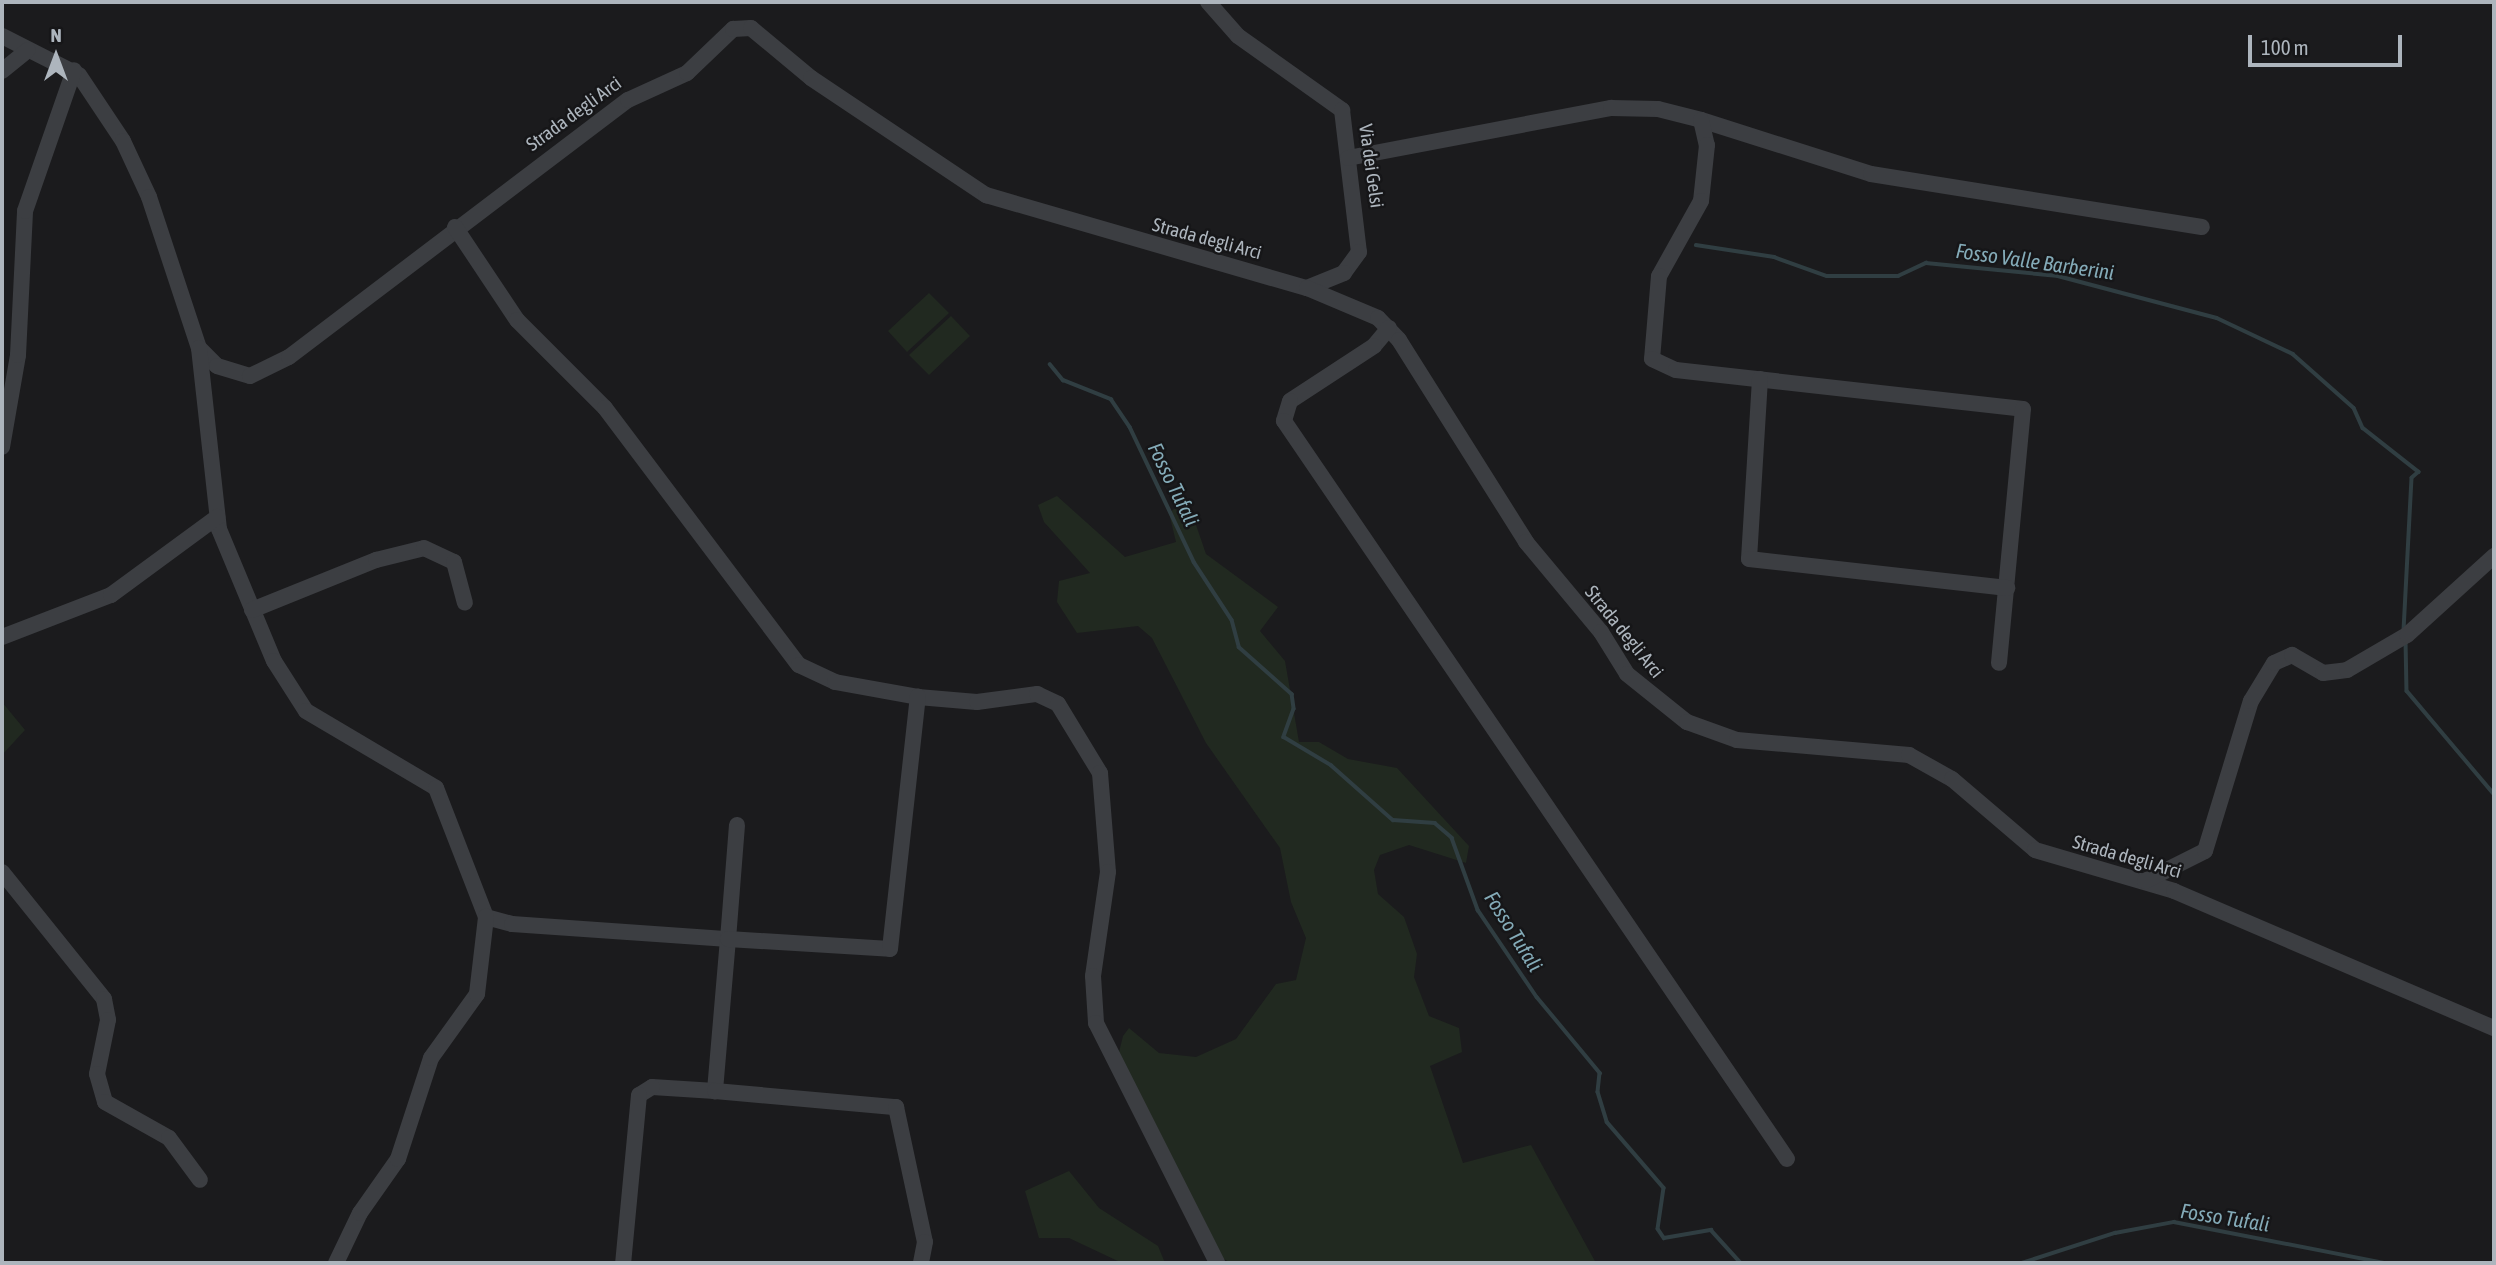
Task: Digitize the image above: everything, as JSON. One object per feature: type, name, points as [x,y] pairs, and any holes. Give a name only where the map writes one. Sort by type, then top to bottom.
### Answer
[{"type":"street","name":"Via dei Gelsi","points":[[1208,2],[1238,36],[1338,103],[1348,158],[1359,252],[1347,271],[1307,288]]},
{"type":"street","name":"Strada degli Arci","points":[[199,348],[226,370],[264,373],[631,97],[687,72],[743,26],[979,192],[1307,288],[1356,305],[1389,327],[1533,551],[1601,632],[1630,679],[1667,710],[1737,740],[1909,755],[1952,779],[2035,850],[2145,881],[2494,1028]]},
{"type":"street","points":[[2,36],[74,70],[139,174],[166,237],[199,348],[217,517],[252,610],[302,707],[436,788],[486,917],[475,997],[432,1055],[398,1159],[360,1213],[337,1263]]},
{"type":"street","points":[[2,71],[29,50]]},
{"type":"street","points":[[2,447],[18,355],[25,211],[74,70]]},
{"type":"street","points":[[1348,158],[1611,108],[1658,109],[1871,174],[2202,228]]},
{"type":"street","points":[[1701,120],[1707,145],[1701,201],[1693,224],[1660,272],[1649,352],[1668,369],[2020,406],[2025,423],[1999,663]]},
{"type":"street","points":[[455,227],[517,320],[605,408],[793,659],[825,680],[918,697],[977,702],[1047,696],[1095,756],[1108,872],[1093,976],[1095,1019],[1217,1263]]},
{"type":"street","points":[[1389,327],[1374,345],[1290,401],[1284,421],[1787,1158]]},
{"type":"street","points":[[1760,379],[1748,559],[2007,588]]},
{"type":"street","points":[[2,637],[111,595],[182,549],[217,517]]},
{"type":"street","points":[[252,610],[376,559],[424,548],[442,551],[456,565],[465,603]]},
{"type":"street","points":[[2145,881],[2205,851],[2251,701],[2274,663],[2292,655],[2323,673],[2347,670],[2407,635],[2494,556]]},
{"type":"street","points":[[486,917],[879,952],[892,947],[918,697]]},
{"type":"street","points":[[715,1091],[737,825]]},
{"type":"street","points":[[2,872],[104,999],[108,1020],[97,1078],[105,1102],[169,1138],[200,1180]]},
{"type":"street","points":[[623,1263],[640,1092],[652,1087],[896,1107],[925,1242],[921,1263]]},
{"type":"shaded area","points":[[929,293],[949,313],[907,352],[888,331]]},
{"type":"shaded area","points":[[951,316],[970,336],[929,375],[909,355]]},
{"type":"shaded area","points":[[1057,496],[1125,557],[1176,542],[1169,513],[1178,506],[1194,519],[1206,554],[1278,607],[1260,631],[1285,661],[1299,742],[1319,742],[1348,759],[1397,768],[1469,846],[1466,863],[1409,845],[1380,855],[1374,870],[1378,894],[1404,917],[1417,954],[1414,977],[1429,1016],[1459,1028],[1462,1052],[1430,1066],[1463,1163],[1531,1145],[1596,1263],[1231,1263],[1217,1255],[1118,1056],[1123,1036],[1129,1028],[1159,1053],[1196,1057],[1236,1039],[1276,984],[1296,980],[1306,938],[1291,902],[1280,848],[1206,743],[1152,638],[1138,626],[1077,633],[1057,602],[1059,581],[1090,573],[1044,522],[1038,505]]},
{"type":"shaded area","points":[[2,702],[25,730],[2,755]]},
{"type":"shaded area","points":[[1069,1171],[1099,1208],[1158,1246],[1165,1263],[1122,1263],[1069,1238],[1039,1238],[1025,1191]]},
{"type":"waterway","name":"Fosso Valle Barberini","points":[[1696,245],[1774,257],[1827,276],[1898,276],[1926,263],[2058,276],[2217,318],[2293,354],[2354,408],[2363,428],[2419,472],[2412,478],[2404,632]]},
{"type":"waterway","name":"Fosso Tufali","points":[[1050,364],[1063,380],[1111,399],[1130,427],[1194,562],[1232,620],[1239,647],[1292,694],[1294,709],[1284,737],[1331,765],[1393,820],[1435,823],[1452,838],[1478,910],[1537,997],[1600,1073],[1598,1092],[1607,1122],[1664,1188],[1658,1229],[1664,1238],[1711,1230],[1741,1263]]},
{"type":"waterway","name":"Fosso Valle Barberini","points":[[2406,640],[2407,691],[2494,794]]},
{"type":"waterway","name":"Fosso Tufali","points":[[2022,1263],[2115,1233],[2174,1222],[2385,1263]]}]
